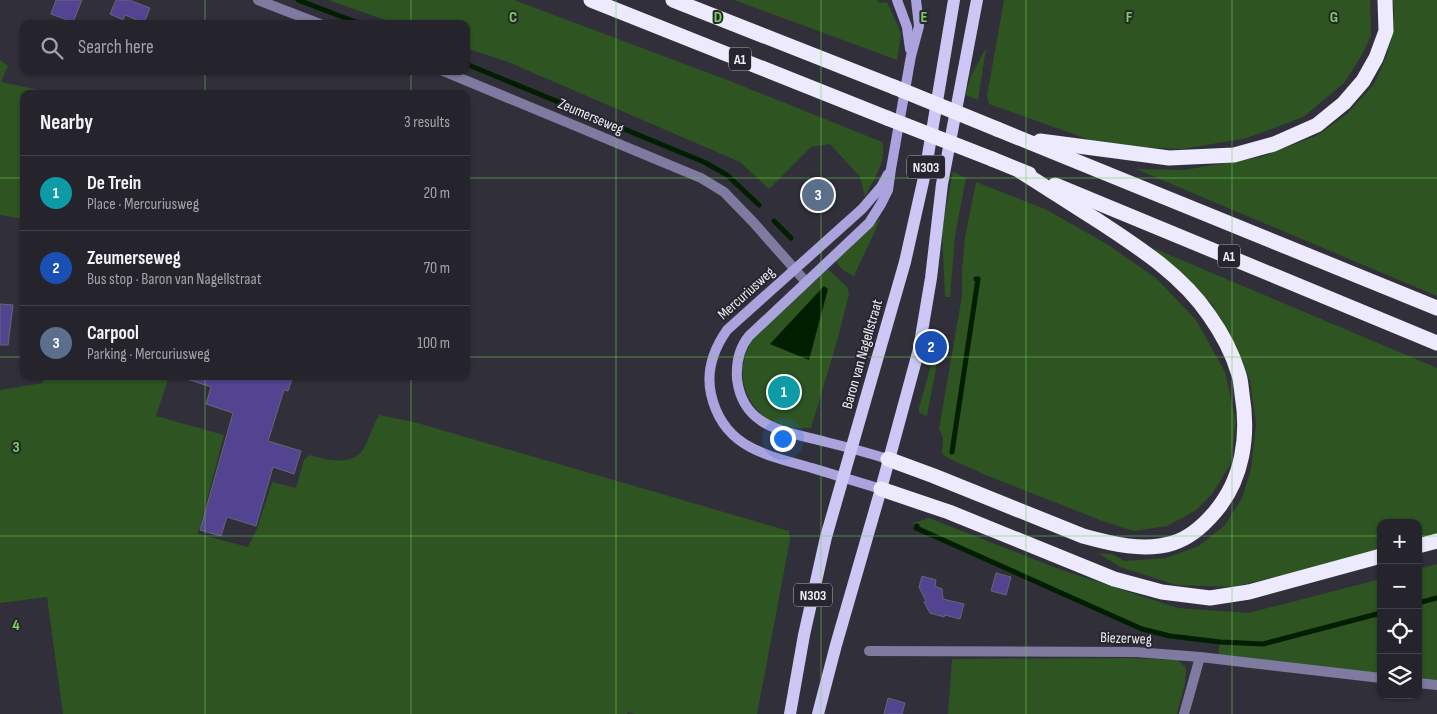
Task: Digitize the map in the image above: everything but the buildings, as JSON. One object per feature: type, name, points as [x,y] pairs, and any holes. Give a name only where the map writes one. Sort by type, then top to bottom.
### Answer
[{"type":"highway","name":"A1","points":[[591,0],[1020,171],[1437,343]]},
{"type":"highway","name":"A1","points":[[673,0],[894,87],[1437,308]]},
{"type":"highway","name":"A1","points":[[1021,139],[1104,148],[1169,158],[1234,155],[1274,144],[1317,125],[1344,103],[1363,81],[1376,58],[1386,32],[1384,0]]},
{"type":"highway","name":"A1","points":[[888,459],[1084,536],[1106,542],[1145,548],[1173,543],[1206,523],[1222,504],[1234,481],[1242,458],[1245,435],[1243,398],[1239,374],[1230,351],[1208,313],[1175,276],[1149,255],[1020,171]]},
{"type":"highway","points":[[881,489],[949,512],[1114,579],[1162,592],[1210,598],[1249,592],[1377,557]]},
{"type":"highway","points":[[1422,545],[1437,541]]},
{"type":"main road","name":"Baron van Nagellstraat","points":[[790,714],[810,608],[826,537],[905,262],[925,173],[954,0]]},
{"type":"main road","name":"N303","points":[[818,714],[919,349],[932,278],[942,184],[977,0]]},
{"type":"street","points":[[258,0],[310,20]]},
{"type":"street","name":"Mercuriusweg","points":[[897,0],[908,27],[911,56]]},
{"type":"street","name":"Mercuriusweg","points":[[888,459],[774,428],[755,416],[748,408],[740,391],[737,373],[738,362],[746,340],[869,223],[882,204],[888,190],[911,56],[919,26],[916,0]]},
{"type":"street","name":"Zeumerseweg","points":[[453,75],[701,178],[724,192],[806,282]]},
{"type":"street","name":"Mercuriusweg","points":[[881,489],[765,454],[742,443],[720,420],[712,399],[710,368],[719,342],[727,330],[862,209],[881,187],[891,168]]},
{"type":"street","name":"Biezerweg","points":[[869,651],[1136,652],[1200,657],[1377,678]]},
{"type":"street","points":[[1184,714],[1200,657]]},
{"type":"street","points":[[1422,683],[1437,685]]},
{"type":"green space","points":[[328,0],[514,0],[730,81],[882,142],[883,156],[875,178],[865,197],[860,177],[830,144],[811,147],[769,189],[740,162],[508,62],[470,49],[470,20],[386,20]]},
{"type":"green space","points":[[734,0],[877,0],[880,3],[887,2],[901,33],[897,60]]},
{"type":"green space","points":[[1004,0],[1370,0],[1371,36],[1344,83],[1303,117],[1247,138],[1183,149],[1133,147],[1090,140],[989,104],[987,96]]},
{"type":"green space","points":[[1392,0],[1437,0],[1437,296],[1136,169],[1184,170],[1261,157],[1318,135],[1348,113],[1374,84],[1386,57],[1393,34],[1394,8]]},
{"type":"green space","points":[[986,48],[978,100],[965,95],[971,76]]},
{"type":"green space","points":[[0,60],[8,66],[1,82],[39,90],[20,90],[20,218],[0,215]]},
{"type":"green space","points":[[953,172],[966,178],[955,236],[950,297],[945,297],[942,229]]},
{"type":"green space","points":[[976,182],[1045,209],[1107,244],[1157,279],[1196,320],[1225,372],[1236,422],[1230,465],[1212,494],[1195,511],[1167,526],[1134,531],[1100,520],[988,476],[942,454],[943,437],[939,429],[962,296],[965,237]]},
{"type":"green space","points":[[881,218],[854,276],[843,270],[834,260]]},
{"type":"green space","points":[[1153,248],[1437,368],[1437,538],[1422,542],[1422,519],[1377,519],[1377,553],[1233,587],[1176,585],[1120,567],[1098,553],[1112,554],[1125,561],[1166,558],[1199,546],[1225,525],[1242,498],[1251,469],[1256,424],[1250,381],[1236,345],[1212,304]]},
{"type":"green space","points":[[828,269],[847,287],[849,294],[838,338],[811,428],[785,427],[764,417],[752,403],[744,385],[744,358],[760,329]]},
{"type":"green space","points":[[940,346],[927,416],[919,413],[919,408],[936,347]]},
{"type":"green space","points":[[43,380],[168,380],[156,416],[224,435],[198,534],[248,547],[257,529],[272,482],[296,488],[304,460],[310,455],[339,461],[353,458],[364,448],[379,415],[414,422],[789,531],[790,540],[757,714],[636,714],[628,712],[627,714],[63,714],[47,597],[0,603],[0,390],[43,383]]},
{"type":"green space","points":[[929,518],[1056,568],[1178,608],[1248,613],[1377,580],[1377,674],[1218,655],[1220,642],[1171,639],[1023,577],[913,523]]},
{"type":"green space","points":[[1437,564],[1437,681],[1422,679],[1422,568]]},
{"type":"green space","points":[[1126,658],[1178,660],[1186,668],[1185,683],[1177,714],[948,714],[952,659]]},
{"type":"shaded area","points":[[824,286],[828,289],[809,360],[770,344]]},
{"type":"waterway","points":[[298,0],[350,20]]},
{"type":"waterway","points":[[470,66],[704,162],[727,175],[759,205]]},
{"type":"waterway","points":[[774,221],[791,238]]},
{"type":"waterway","points":[[952,452],[978,279],[976,279]]},
{"type":"waterway","points":[[917,526],[916,528],[1142,629],[1170,636],[1220,642],[1263,644],[1377,614]]},
{"type":"waterway","points":[[1422,602],[1437,598]]},
{"type":"place","name":"Carpool","points":[[818,195]]},
{"type":"place","name":"Zeumerseweg","points":[[931,347]]},
{"type":"place","name":"De Trein","points":[[784,392]]}]
